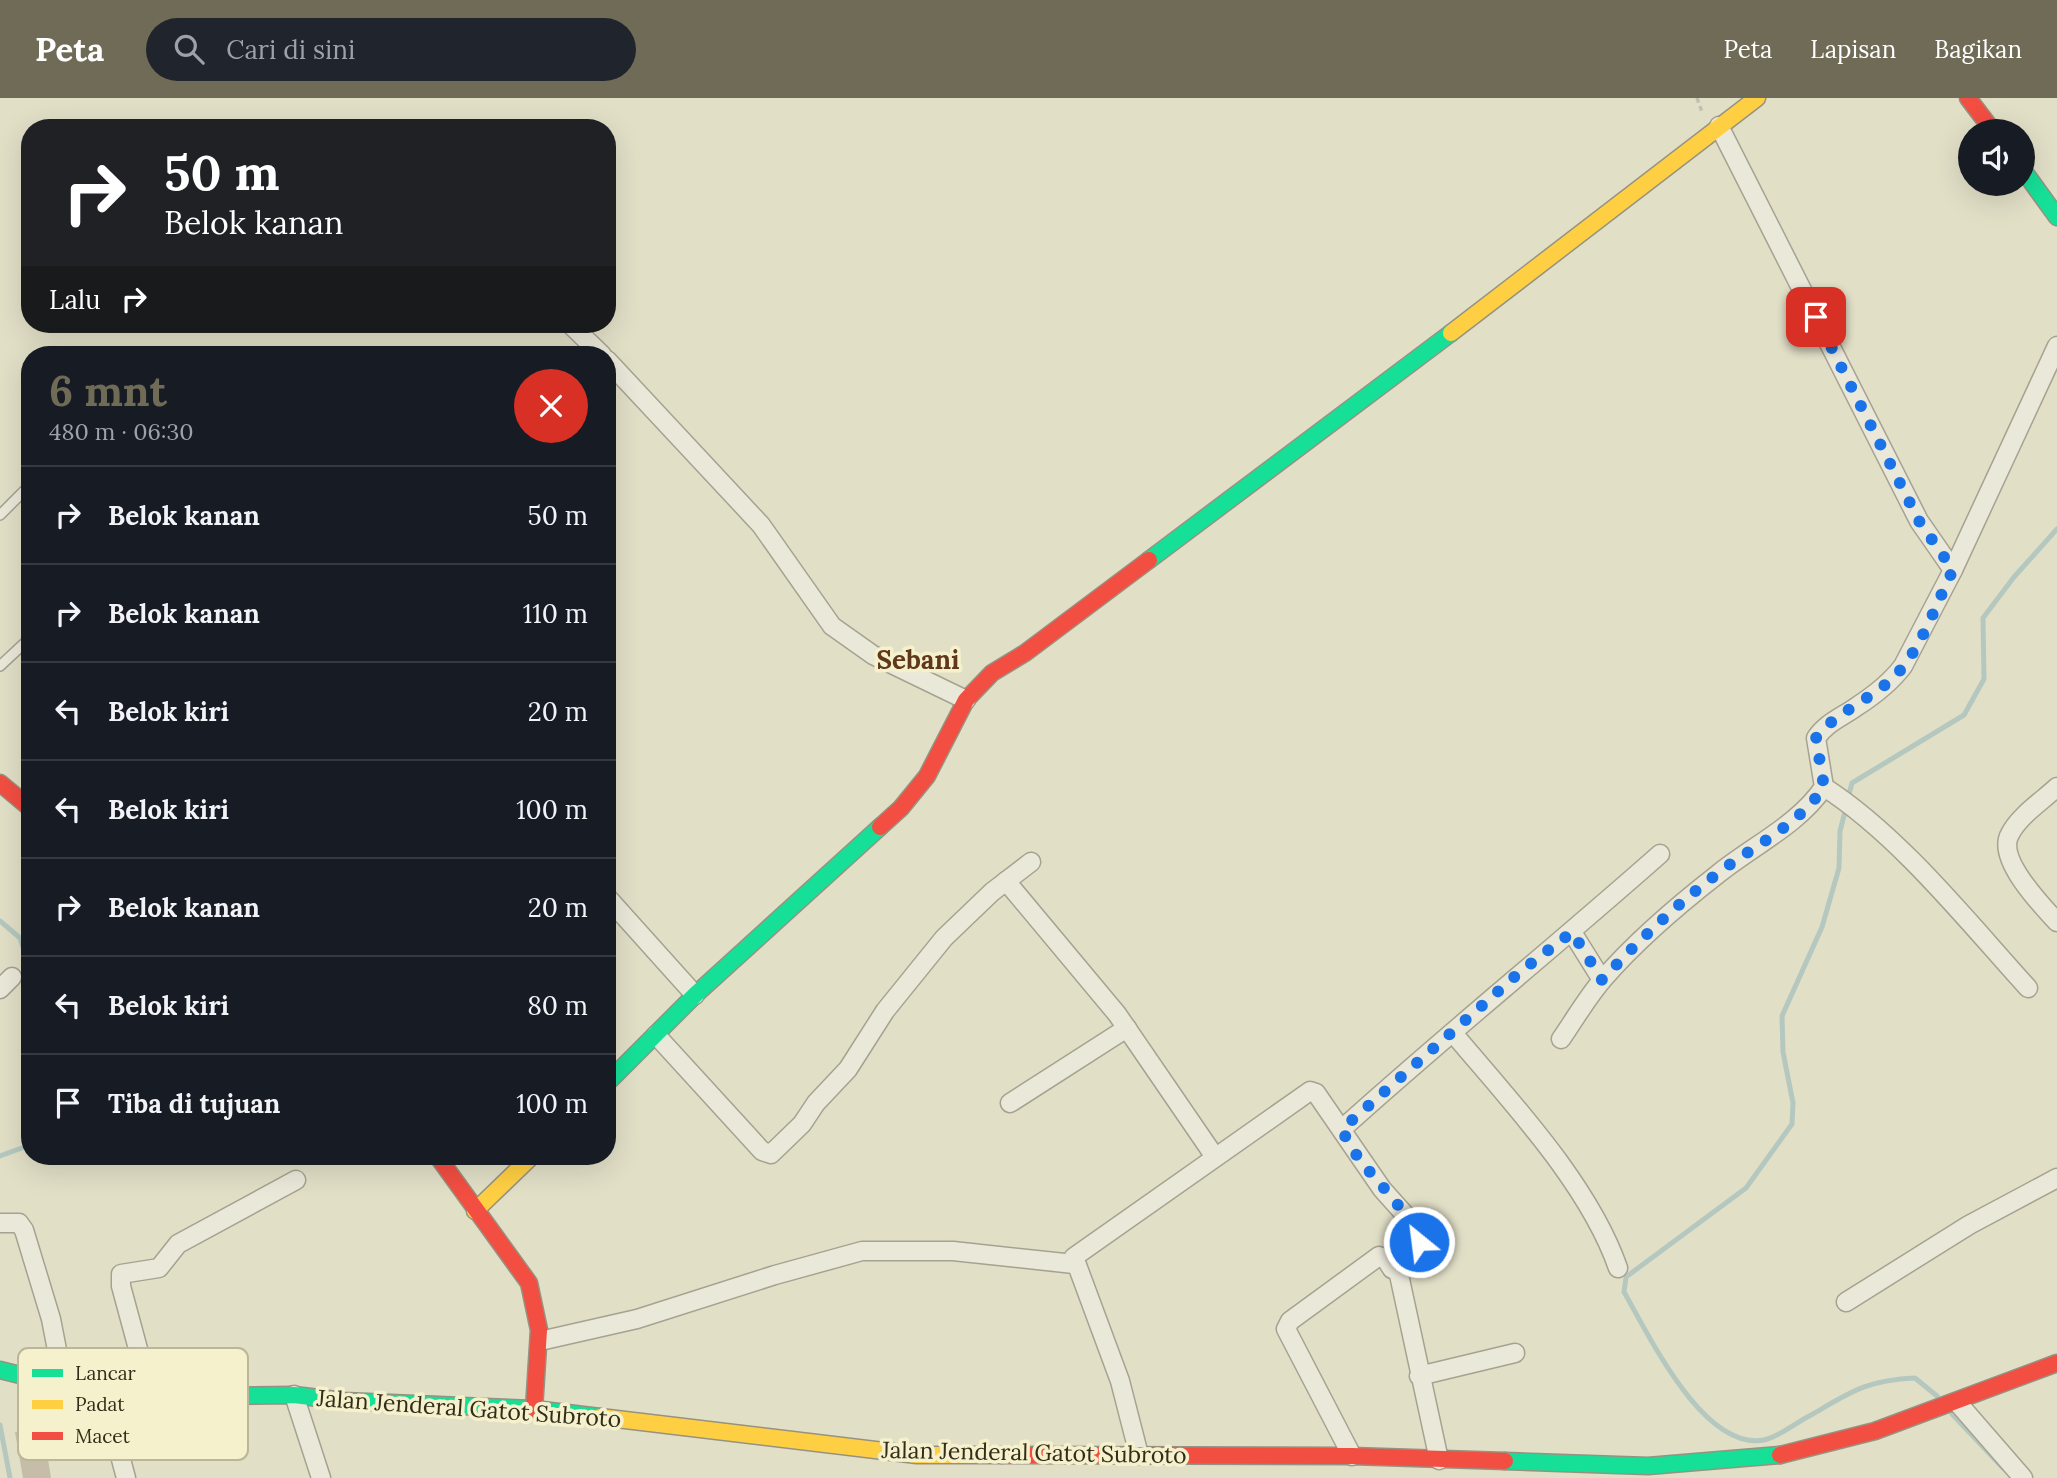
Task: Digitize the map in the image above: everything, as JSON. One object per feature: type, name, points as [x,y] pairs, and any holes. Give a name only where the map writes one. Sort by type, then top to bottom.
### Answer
[{"type":"main road","points":[[616,1074],[695,995],[901,808],[927,776],[966,701],[992,673],[1025,653],[1277,464],[1756,98]]},
{"type":"main road","points":[[1968,98],[1984,119]]},
{"type":"main road","points":[[2035,187],[2057,217]]},
{"type":"main road","points":[[0,783],[21,800]]},
{"type":"main road","points":[[443,1165],[529,1283],[539,1313],[540,1341],[534,1409]]},
{"type":"main road","points":[[475,1211],[523,1165]]},
{"type":"main road","name":"Jalan Jenderal Gatot Subroto","points":[[248,1396],[293,1395],[344,1401],[534,1409],[917,1455],[1352,1456],[1439,1460],[1481,1470],[1648,1466],[1784,1455],[1875,1431],[2057,1363]]},
{"type":"street","points":[[1719,126],[1919,521],[1953,570]]},
{"type":"street","points":[[579,333],[593,346]]},
{"type":"street","points":[[2028,989],[1902,852],[1854,807],[1829,790],[1816,738],[1830,723],[1858,706],[1895,676],[1911,652],[1953,570],[2057,346]]},
{"type":"street","points":[[616,370],[761,525],[832,626],[873,655],[966,701]]},
{"type":"street","points":[[2057,787],[2010,834],[2007,844],[2017,871],[2057,922]]},
{"type":"street","points":[[1561,1039],[1602,980],[1653,926],[1720,871],[1806,811],[1829,790]]},
{"type":"street","points":[[1342,1129],[1418,1060],[1453,1033],[1520,972],[1572,932],[1660,854]]},
{"type":"street","points":[[656,1035],[762,1151],[771,1154],[803,1124],[816,1103],[848,1069],[885,1010],[944,939],[1006,881],[1031,862]]},
{"type":"street","points":[[1006,881],[1072,957],[1127,1028],[1215,1157]]},
{"type":"street","points":[[616,907],[695,995]]},
{"type":"street","points":[[1572,932],[1602,980]]},
{"type":"street","points":[[1010,1103],[1127,1028]]},
{"type":"street","points":[[1453,1033],[1516,1107],[1575,1187],[1608,1239],[1618,1268]]},
{"type":"street","points":[[1139,1455],[1116,1370],[1074,1264],[1074,1257],[1079,1252],[1134,1217],[1310,1091],[1316,1093],[1416,1233],[1419,1242],[1416,1253],[1398,1270]]},
{"type":"street","points":[[1846,1302],[1969,1225],[2057,1178]]},
{"type":"street","points":[[138,1348],[121,1286],[121,1274],[159,1268],[178,1244],[296,1180]]},
{"type":"street","points":[[0,1223],[19,1223],[24,1230],[51,1319],[57,1348]]},
{"type":"street","points":[[540,1341],[637,1320],[775,1275],[862,1251],[953,1251],[1074,1264]]},
{"type":"street","points":[[1352,1456],[1286,1329],[1290,1321],[1380,1256],[1385,1258],[1392,1269],[1398,1270]]},
{"type":"street","points":[[1398,1270],[1439,1460]]},
{"type":"street","points":[[1419,1376],[1515,1353]]},
{"type":"street","points":[[293,1395],[321,1478]]},
{"type":"street","points":[[1955,1402],[2022,1478]]},
{"type":"street","points":[[1161,1478],[1162,1454]]},
{"type":"street","points":[[1780,1478],[1784,1455]]},
{"type":"street","points":[[121,1460],[126,1478]]},
{"type":"lane","points":[[0,515],[21,494]]},
{"type":"lane","points":[[0,666],[21,646]]},
{"type":"building","points":[[20,1460],[48,1460],[51,1478],[23,1478]]},
{"type":"waterway","points":[[1848,798],[1852,783],[1964,715],[1984,679],[1983,618],[2014,577],[2057,529]]},
{"type":"waterway","points":[[1846,808],[1840,831],[1839,868],[1822,927],[1782,1016],[1783,1052],[1793,1103],[1792,1124],[1746,1188],[1626,1277],[1624,1292],[1680,1386],[1699,1409],[1720,1428],[1741,1439],[1770,1438],[1849,1394],[1884,1381],[1915,1378],[1937,1396]]},
{"type":"waterway","points":[[0,921],[21,941]]},
{"type":"waterway","points":[[0,1156],[21,1148]]},
{"type":"waterway","points":[[1952,1414],[2003,1468]]},
{"type":"waterway","points":[[0,1425],[10,1478]]},
{"type":"traffic: fast","points":[[2035,187],[2057,217]]},
{"type":"traffic: fast","points":[[1149,560],[1451,333]]},
{"type":"traffic: fast","points":[[616,1074],[695,995],[880,827]]},
{"type":"traffic: fast","points":[[0,1370],[18,1374]]},
{"type":"traffic: fast","points":[[248,1396],[294,1395],[344,1401],[534,1409],[600,1417]]},
{"type":"traffic: fast","points":[[1505,1461],[1648,1466],[1780,1455]]},
{"type":"traffic: slow","points":[[1451,333],[1757,98]]},
{"type":"traffic: slow","points":[[475,1211],[523,1165]]},
{"type":"traffic: slow","points":[[600,1417],[917,1455],[1002,1455]]},
{"type":"traffic: jam","points":[[1968,98],[1984,119]]},
{"type":"traffic: jam","points":[[880,827],[901,808],[927,776],[966,700],[992,673],[1025,653],[1149,560]]},
{"type":"traffic: jam","points":[[0,783],[21,800]]},
{"type":"traffic: jam","points":[[444,1165],[529,1283],[539,1330],[534,1409]]},
{"type":"traffic: jam","points":[[1780,1455],[1875,1431],[2057,1363]]},
{"type":"traffic: jam","points":[[1002,1455],[1352,1456],[1505,1461]]},
{"type":"district","name":"Sebani","points":[[918,659]]},
{"type":"route","points":[[1419,1242],[1406,1217],[1382,1189],[1346,1139],[1342,1129],[1520,972],[1572,932],[1602,980],[1653,926],[1720,871],[1806,811],[1824,787],[1820,776],[1816,738],[1830,723],[1858,706],[1895,676],[1911,652],[1953,570],[1919,521],[1816,317]]}]
